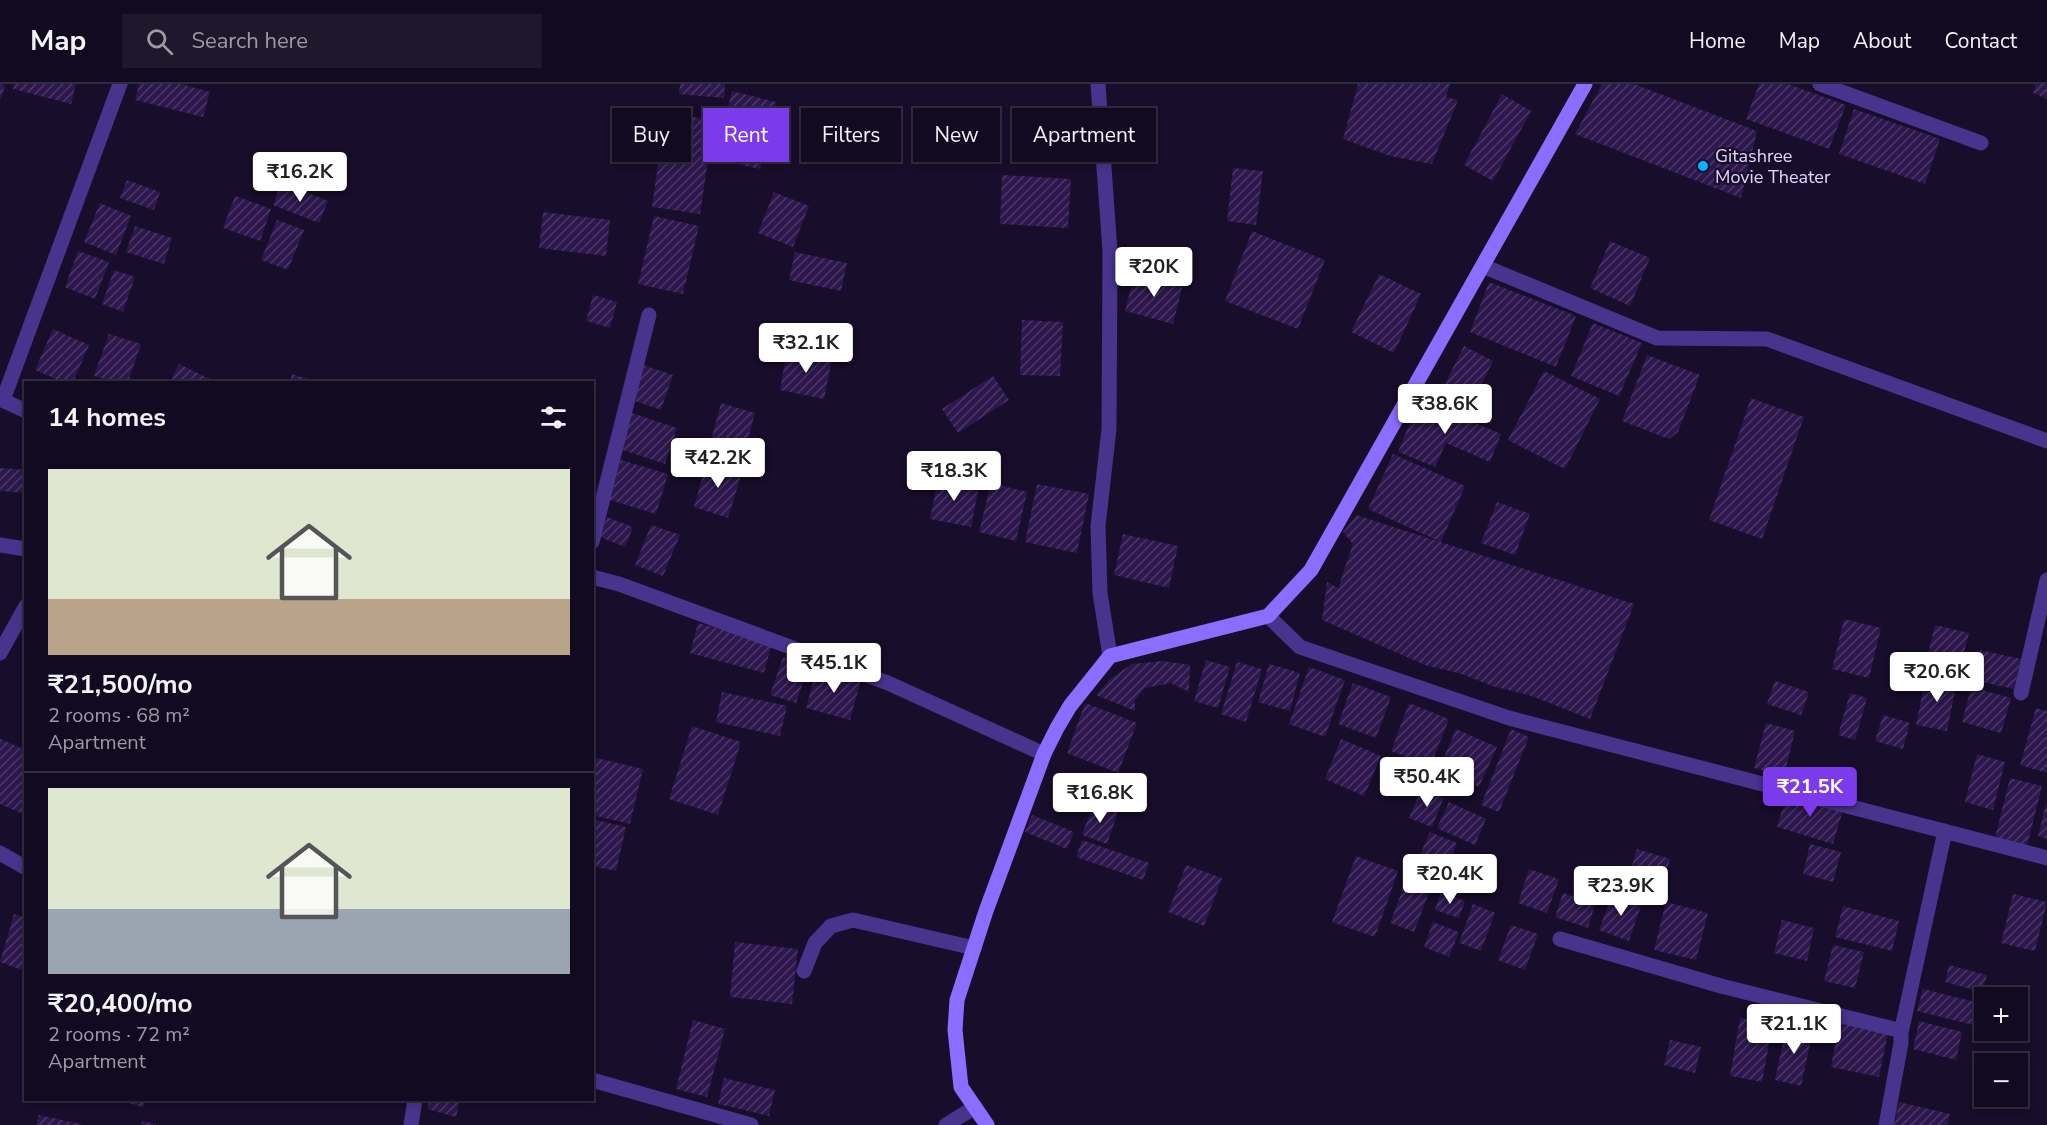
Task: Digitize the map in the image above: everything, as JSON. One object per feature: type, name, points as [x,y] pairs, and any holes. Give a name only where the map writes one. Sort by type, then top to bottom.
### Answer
[{"type":"street","points":[[24,410],[2,400],[120,84]]},
{"type":"street","points":[[1098,84],[1110,251],[1109,429],[1098,526],[1100,593],[1110,656]]},
{"type":"street","points":[[1820,84],[1981,143]]},
{"type":"street","points":[[987,1125],[961,1087],[956,1030],[957,1000],[986,910],[1044,754],[1070,706],[1110,656],[1268,616],[1311,570],[1483,266],[1580,85]]},
{"type":"street","points":[[1483,266],[1657,338],[1767,339],[2047,441]]},
{"type":"street","points":[[594,534],[649,315]]},
{"type":"street","points":[[0,545],[24,549]]},
{"type":"street","points":[[594,578],[619,584],[888,683],[1044,754]]},
{"type":"street","points":[[2021,693],[2047,580]]},
{"type":"street","points":[[0,653],[24,610]]},
{"type":"street","points":[[1268,616],[1300,647],[1509,718],[2047,858]]},
{"type":"street","points":[[1886,1125],[1901,1033],[1945,831]]},
{"type":"street","points":[[0,853],[24,867]]},
{"type":"street","points":[[804,971],[815,943],[831,926],[853,920],[974,948]]},
{"type":"street","points":[[1560,939],[1721,986],[1893,1028],[1901,1033]]},
{"type":"street","points":[[594,1081],[751,1125]]},
{"type":"street","points":[[411,1125],[415,1101]]},
{"type":"street","points":[[946,1125],[975,1107]]},
{"type":"building","points":[[0,84],[5,85],[1,99],[0,99]]},
{"type":"building","points":[[14,84],[76,84],[71,104],[13,89]]},
{"type":"building","points":[[139,84],[181,84],[210,92],[203,117],[135,100]]},
{"type":"building","points":[[680,84],[725,84],[724,98],[679,94]]},
{"type":"building","points":[[1358,84],[1450,84],[1446,97],[1458,100],[1432,164],[1390,156],[1343,139]]},
{"type":"building","name":"Gitashree Movie Theater","points":[[1602,84],[1634,84],[1757,131],[1741,198],[1575,134]]},
{"type":"building","points":[[1759,84],[1788,84],[1846,105],[1829,149],[1746,119]]},
{"type":"building","points":[[2036,84],[2047,84],[2047,99],[2033,93]]},
{"type":"building","points":[[732,91],[776,102],[775,108],[728,108]]},
{"type":"building","points":[[1502,94],[1531,111],[1493,181],[1464,165]]},
{"type":"building","points":[[1854,109],[1940,139],[1925,184],[1839,154]]},
{"type":"building","points":[[691,117],[703,118],[703,162],[708,162],[700,214],[652,207],[658,162],[691,162]]},
{"type":"building","points":[[729,162],[762,162],[760,169]]},
{"type":"building","points":[[1233,168],[1263,171],[1256,225],[1227,221]]},
{"type":"building","points":[[1002,175],[1071,179],[1068,228],[1000,224]]},
{"type":"building","points":[[127,180],[160,192],[154,210],[120,198]]},
{"type":"building","points":[[282,182],[328,201],[319,223],[273,205]]},
{"type":"building","points":[[774,192],[809,206],[793,247],[758,233]]},
{"type":"building","points":[[235,196],[271,209],[260,241],[223,228]]},
{"type":"building","points":[[100,203],[131,216],[116,255],[84,242]]},
{"type":"building","points":[[543,212],[610,220],[606,256],[539,248]]},
{"type":"building","points":[[654,216],[699,226],[683,294],[638,284]]},
{"type":"building","points":[[277,220],[304,230],[288,270],[261,260]]},
{"type":"building","points":[[135,226],[172,238],[164,264],[126,252]]},
{"type":"building","points":[[1252,231],[1325,260],[1298,329],[1225,301]]},
{"type":"building","points":[[1610,241],[1650,258],[1630,306],[1590,288]]},
{"type":"building","points":[[78,251],[109,262],[95,299],[65,287]]},
{"type":"building","points":[[795,252],[847,263],[841,291],[789,280]]},
{"type":"building","points":[[114,270],[135,277],[123,312],[102,304]]},
{"type":"building","points":[[1135,272],[1183,284],[1173,324],[1125,311]]},
{"type":"building","points":[[1379,274],[1421,294],[1394,353],[1351,332]]},
{"type":"building","points":[[1489,282],[1576,316],[1556,367],[1470,332]]},
{"type":"building","points":[[593,295],[617,302],[610,328],[586,321]]},
{"type":"building","points":[[1022,320],[1063,322],[1060,376],[1020,375]]},
{"type":"building","points":[[1593,323],[1642,343],[1619,396],[1571,376]]},
{"type":"building","points":[[53,329],[89,345],[73,381],[61,381],[35,370]]},
{"type":"building","points":[[109,334],[141,344],[128,381],[111,381],[94,376]]},
{"type":"building","points":[[1464,346],[1493,361],[1468,411],[1439,396]]},
{"type":"building","points":[[787,350],[832,359],[824,399],[780,390]]},
{"type":"building","points":[[1647,355],[1700,375],[1678,432],[1669,439],[1622,421]]},
{"type":"building","points":[[179,364],[214,381],[170,381]]},
{"type":"building","points":[[643,365],[673,375],[661,410],[632,400]]},
{"type":"building","points":[[1544,371],[1600,399],[1565,469],[1508,440]]},
{"type":"building","points":[[292,374],[316,381],[290,381]]},
{"type":"building","points":[[993,376],[1009,400],[958,433],[942,409]]},
{"type":"building","points":[[1751,398],[1804,417],[1762,539],[1709,520]]},
{"type":"building","points":[[1420,399],[1501,434],[1490,462],[1446,443],[1435,467],[1398,452]]},
{"type":"building","points":[[721,403],[755,413],[744,454],[710,444]]},
{"type":"building","points":[[632,413],[677,428],[665,464],[620,449]]},
{"type":"building","points":[[1393,454],[1465,486],[1441,542],[1368,509]]},
{"type":"building","points":[[621,460],[668,474],[656,514],[610,500]]},
{"type":"building","points":[[707,461],[742,472],[728,518],[694,507]]},
{"type":"building","points":[[0,468],[24,470],[24,493],[0,491]]},
{"type":"building","points":[[938,478],[979,486],[971,527],[930,519]]},
{"type":"building","points":[[991,483],[1027,492],[1016,541],[979,532]]},
{"type":"building","points":[[1037,484],[1089,494],[1077,553],[1025,542]]},
{"type":"building","points":[[1497,502],[1530,514],[1515,555],[1481,543]]},
{"type":"building","points":[[1356,515],[1634,604],[1590,719],[1529,695],[1425,665],[1322,620],[1327,582],[1338,588],[1353,544],[1343,532]]},
{"type":"building","points":[[607,517],[633,527],[625,547],[600,537]]},
{"type":"building","points":[[651,525],[680,535],[663,576],[635,565]]},
{"type":"building","points":[[1123,534],[1178,546],[1169,588],[1114,575]]},
{"type":"building","points":[[1844,619],[1881,628],[1869,678],[1832,669]]},
{"type":"building","points":[[698,623],[772,643],[764,673],[690,653]]},
{"type":"building","points":[[1935,625],[1969,633],[1961,666],[1927,658]]},
{"type":"building","points":[[1980,650],[2021,659],[2014,689],[1973,680]]},
{"type":"building","points":[[783,657],[809,665],[796,703],[770,695]]},
{"type":"building","points":[[1206,660],[1230,667],[1218,708],[1194,701]]},
{"type":"building","points":[[1163,661],[1190,665],[1189,692],[1171,683],[1145,688],[1135,700],[1135,711],[1096,695],[1110,679],[1132,664]]},
{"type":"building","points":[[1237,662],[1262,669],[1246,722],[1221,714]]},
{"type":"building","points":[[1269,664],[1300,673],[1290,711],[1258,702]]},
{"type":"building","points":[[1309,667],[1345,680],[1325,737],[1289,724]]},
{"type":"building","points":[[817,668],[861,680],[850,720],[806,708]]},
{"type":"building","points":[[1926,675],[1957,681],[1947,731],[1916,725]]},
{"type":"building","points":[[1775,681],[1809,692],[1801,715],[1767,704]]},
{"type":"building","points":[[1353,683],[1391,697],[1376,738],[1338,724]]},
{"type":"building","points":[[1971,687],[2011,698],[2001,733],[1962,722]]},
{"type":"building","points":[[722,692],[787,706],[780,736],[716,722]]},
{"type":"building","points":[[1850,693],[1867,698],[1855,740],[1838,735]]},
{"type":"building","points":[[1085,703],[1137,723],[1118,773],[1067,753]]},
{"type":"building","points":[[1409,703],[1449,719],[1430,767],[1391,751]]},
{"type":"building","points":[[2036,708],[2047,711],[2047,773],[2020,765]]},
{"type":"building","points":[[1883,715],[1910,723],[1903,749],[1875,741]]},
{"type":"building","points":[[1766,723],[1795,731],[1784,776],[1754,768]]},
{"type":"building","points":[[692,726],[741,742],[718,815],[669,799]]},
{"type":"building","points":[[1456,729],[1497,747],[1479,787],[1439,769]]},
{"type":"building","points":[[1511,729],[1529,737],[1499,812],[1481,805]]},
{"type":"building","points":[[0,739],[24,749],[24,812],[23,814],[0,804]]},
{"type":"building","points":[[1341,739],[1381,756],[1364,796],[1325,779]]},
{"type":"building","points":[[1977,754],[2005,762],[1993,810],[1965,802]]},
{"type":"building","points":[[597,758],[643,769],[630,824],[594,815],[594,769]]},
{"type":"building","points":[[2010,778],[2042,786],[2027,846],[1995,838]]},
{"type":"building","points":[[1422,788],[1444,797],[1432,827],[1409,818]]},
{"type":"building","points":[[1787,793],[1843,810],[1833,844],[1777,827]]},
{"type":"building","points":[[1449,802],[1486,819],[1475,845],[1437,828]]},
{"type":"building","points":[[1094,803],[1118,812],[1107,844],[1082,835]]},
{"type":"building","points":[[2047,803],[2047,839],[2038,836]]},
{"type":"building","points":[[1032,815],[1074,832],[1067,849],[1025,832]]},
{"type":"building","points":[[594,819],[626,827],[616,871],[594,866]]},
{"type":"building","points":[[1430,832],[1457,843],[1441,881],[1414,869]]},
{"type":"building","points":[[1082,840],[1149,863],[1143,880],[1076,857]]},
{"type":"building","points":[[1810,844],[1841,852],[1833,882],[1803,874]]},
{"type":"building","points":[[1637,849],[1670,859],[1658,898],[1625,889]]},
{"type":"building","points":[[1356,856],[1398,871],[1375,937],[1332,922]]},
{"type":"building","points":[[1186,865],[1222,878],[1204,926],[1168,912]]},
{"type":"building","points":[[1529,869],[1559,879],[1547,913],[1518,903]]},
{"type":"building","points":[[1407,878],[1431,888],[1414,932],[1390,923]]},
{"type":"building","points":[[1441,892],[1465,901],[1459,918],[1435,910]]},
{"type":"building","points":[[1613,892],[1642,903],[1629,941],[1599,930]]},
{"type":"building","points":[[1563,893],[1595,904],[1588,928],[1555,917]]},
{"type":"building","points":[[2013,894],[2047,902],[2035,951],[2001,943]]},
{"type":"building","points":[[1666,902],[1708,913],[1696,960],[1654,950]]},
{"type":"building","points":[[1473,904],[1495,913],[1481,951],[1459,943]]},
{"type":"building","points":[[1843,906],[1899,921],[1892,951],[1835,937]]},
{"type":"building","points":[[14,914],[24,917],[24,962],[21,970],[0,962]]},
{"type":"building","points":[[1782,920],[1814,928],[1807,961],[1774,953]]},
{"type":"building","points":[[1433,922],[1459,932],[1449,957],[1424,947]]},
{"type":"building","points":[[1511,925],[1538,934],[1525,970],[1498,960]]},
{"type":"building","points":[[735,942],[798,949],[792,1004],[730,997]]},
{"type":"building","points":[[1833,945],[1864,952],[1855,988],[1824,981]]},
{"type":"building","points":[[1949,965],[1987,975],[1983,987],[1974,987],[1974,990],[1945,982]]},
{"type":"building","points":[[1923,989],[1974,1002],[1974,1025],[1917,1011]]},
{"type":"building","points":[[1740,1018],[1773,1023],[1762,1082],[1730,1076]]},
{"type":"building","points":[[693,1020],[725,1029],[707,1097],[676,1089]]},
{"type":"building","points":[[1919,1021],[1962,1032],[1956,1060],[1913,1049]]},
{"type":"building","points":[[1839,1023],[1888,1033],[1879,1077],[1831,1067]]},
{"type":"building","points":[[1787,1024],[1813,1030],[1801,1086],[1775,1080]]},
{"type":"building","points":[[1670,1040],[1701,1047],[1695,1073],[1664,1065]]},
{"type":"building","points":[[724,1078],[775,1090],[769,1116],[718,1104]]},
{"type":"building","points":[[121,1101],[145,1101],[143,1107]]},
{"type":"building","points":[[430,1101],[460,1101],[456,1117],[427,1109]]},
{"type":"building","points":[[1899,1102],[1950,1114],[1947,1125],[1894,1125]]},
{"type":"building","points":[[39,1115],[81,1124],[36,1125]]},
{"type":"building","points":[[142,1121],[156,1124],[156,1125],[141,1125]]},
{"type":"place","name":"Gitashree Movie Theater","points":[[1703,166]]}]
